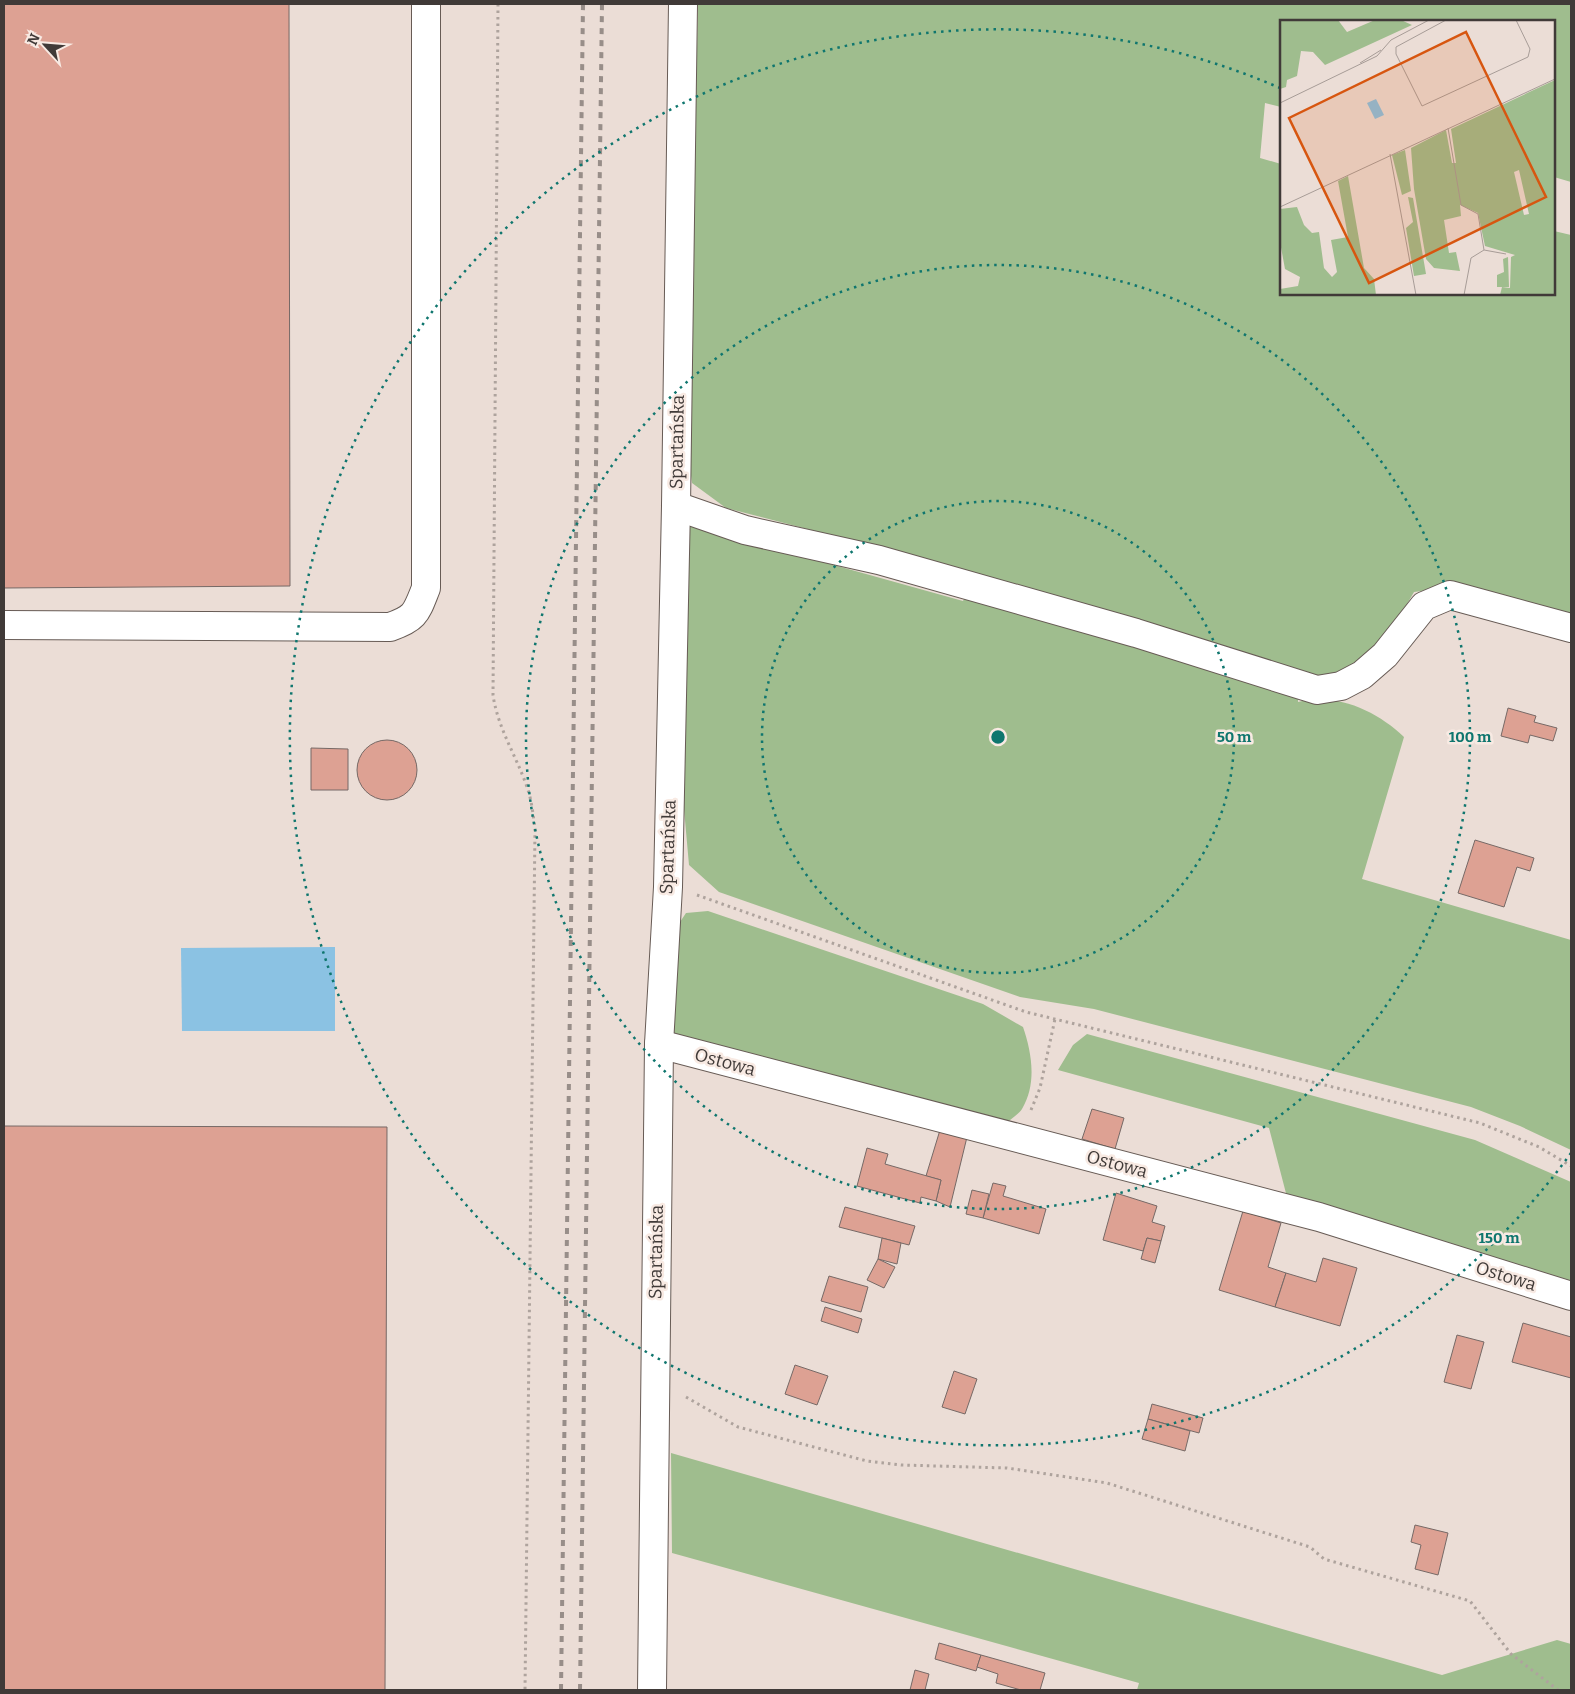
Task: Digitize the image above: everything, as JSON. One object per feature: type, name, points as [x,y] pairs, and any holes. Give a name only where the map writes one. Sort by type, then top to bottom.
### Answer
[{"type":"street","points":[[4,625],[390,627],[409,621],[418,609],[426,588],[426,4]]},
{"type":"street","name":"Spartańska","points":[[652,1690],[659,1044],[668,887],[676,506],[683,4]]},
{"type":"street","points":[[676,506],[745,530],[889,563],[1145,636],[1317,690],[1340,686],[1362,675],[1385,655],[1424,606],[1450,595],[1571,628]]},
{"type":"street","name":"Ostowa","points":[[659,1044],[1319,1217],[1571,1296]]},
{"type":"path","points":[[498,4],[493,695],[502,731],[526,785],[532,805],[535,829],[525,1690]]},
{"type":"path","points":[[668,887],[1026,1012],[1480,1123],[1539,1147],[1571,1166]]},
{"type":"path","points":[[1017,1137],[1025,1127],[1040,1088],[1055,1019]]},
{"type":"path","points":[[655,1380],[738,1427],[867,1460],[901,1465],[1007,1468],[1107,1482],[1310,1547],[1324,1559],[1470,1601],[1511,1654],[1558,1690]]},
{"type":"green space","points":[[698,4],[1571,4],[1571,182],[1555,177],[1555,20],[1280,20],[1280,107],[1265,103],[1260,158],[1280,164],[1280,295],[1555,295],[1555,231],[1571,235],[1571,617],[1444,588],[1414,592],[1392,630],[1362,665],[1328,675],[1298,675],[1298,702],[1327,700],[1355,706],[1381,719],[1404,737],[1362,879],[1571,940],[1571,1150],[1520,1126],[1471,1107],[1094,1009],[1020,997],[719,892],[689,865],[684,809],[687,524],[963,601],[977,573],[726,508],[692,483],[688,453]]},
{"type":"green space","points":[[708,911],[983,1004],[1023,1027],[1029,1047],[1032,1068],[1030,1089],[1022,1109],[1004,1125],[689,1040],[671,1031],[674,931],[686,913]]},
{"type":"green space","points":[[1087,1034],[1475,1140],[1571,1182],[1571,1283],[1288,1201],[1269,1128],[1058,1070],[1073,1045]]},
{"type":"green space","points":[[671,1453],[1442,1675],[1557,1640],[1571,1644],[1571,1690],[1137,1690],[1139,1683],[672,1553]]},
{"type":"water","points":[[335,947],[335,1031],[182,1031],[181,948]]},
{"type":"building","points":[[4,4],[289,4],[290,586],[4,588]]},
{"type":"building","points":[[1508,708],[1536,716],[1534,722],[1557,728],[1553,741],[1530,735],[1528,743],[1501,736]]},
{"type":"building","points":[[381,740],[393,740],[404,745],[412,753],[417,764],[415,782],[404,795],[393,800],[381,800],[370,795],[362,787],[357,776],[357,764],[362,753],[370,745]]},
{"type":"building","points":[[311,748],[348,749],[348,790],[311,790]]},
{"type":"building","points":[[1475,840],[1534,858],[1530,871],[1517,867],[1504,907],[1458,893]]},
{"type":"building","points":[[1092,1109],[1124,1118],[1115,1149],[1082,1139]]},
{"type":"building","points":[[4,1126],[387,1127],[385,1690],[4,1690]]},
{"type":"building","points":[[940,1130],[967,1137],[950,1207],[936,1201],[941,1180],[926,1176]]},
{"type":"building","points":[[867,1148],[888,1154],[885,1164],[941,1180],[936,1201],[921,1197],[920,1203],[857,1186]]},
{"type":"building","points":[[993,1183],[1006,1186],[1003,1196],[1046,1209],[1039,1234],[983,1218]]},
{"type":"building","points":[[972,1190],[989,1194],[983,1218],[966,1214]]},
{"type":"building","points":[[1116,1193],[1157,1206],[1152,1222],[1165,1226],[1161,1241],[1147,1238],[1143,1251],[1103,1240]]},
{"type":"building","points":[[845,1207],[915,1226],[909,1245],[839,1227]]},
{"type":"building","points":[[1243,1211],[1281,1223],[1268,1267],[1286,1273],[1275,1307],[1219,1290]]},
{"type":"building","points":[[882,1238],[901,1243],[897,1264],[878,1259]]},
{"type":"building","points":[[1147,1238],[1161,1241],[1155,1263],[1141,1259]]},
{"type":"building","points":[[1323,1258],[1357,1268],[1340,1326],[1275,1307],[1286,1273],[1316,1282]]},
{"type":"building","points":[[878,1259],[895,1267],[884,1288],[867,1280]]},
{"type":"building","points":[[829,1276],[868,1287],[861,1312],[821,1301]]},
{"type":"building","points":[[825,1307],[862,1319],[858,1333],[821,1321]]},
{"type":"building","points":[[1523,1323],[1571,1337],[1571,1378],[1512,1362]]},
{"type":"building","points":[[1457,1335],[1484,1342],[1471,1389],[1444,1382]]},
{"type":"building","points":[[795,1365],[828,1376],[817,1405],[785,1394]]},
{"type":"building","points":[[954,1371],[977,1379],[965,1414],[942,1407]]},
{"type":"building","points":[[1152,1404],[1203,1418],[1199,1433],[1148,1419]]},
{"type":"building","points":[[1148,1419],[1190,1431],[1185,1451],[1142,1439]]},
{"type":"building","points":[[1415,1525],[1448,1533],[1438,1575],[1415,1569],[1421,1545],[1411,1542]]},
{"type":"building","points":[[939,1643],[981,1655],[976,1671],[935,1659]]},
{"type":"building","points":[[981,1655],[1045,1673],[1040,1690],[1021,1690],[996,1683],[998,1674],[977,1667]]},
{"type":"building","points":[[915,1670],[929,1674],[925,1690],[910,1690]]},
{"type":"railway","points":[[561,1690],[583,4]]},
{"type":"railway","points":[[580,1690],[602,4]]}]
